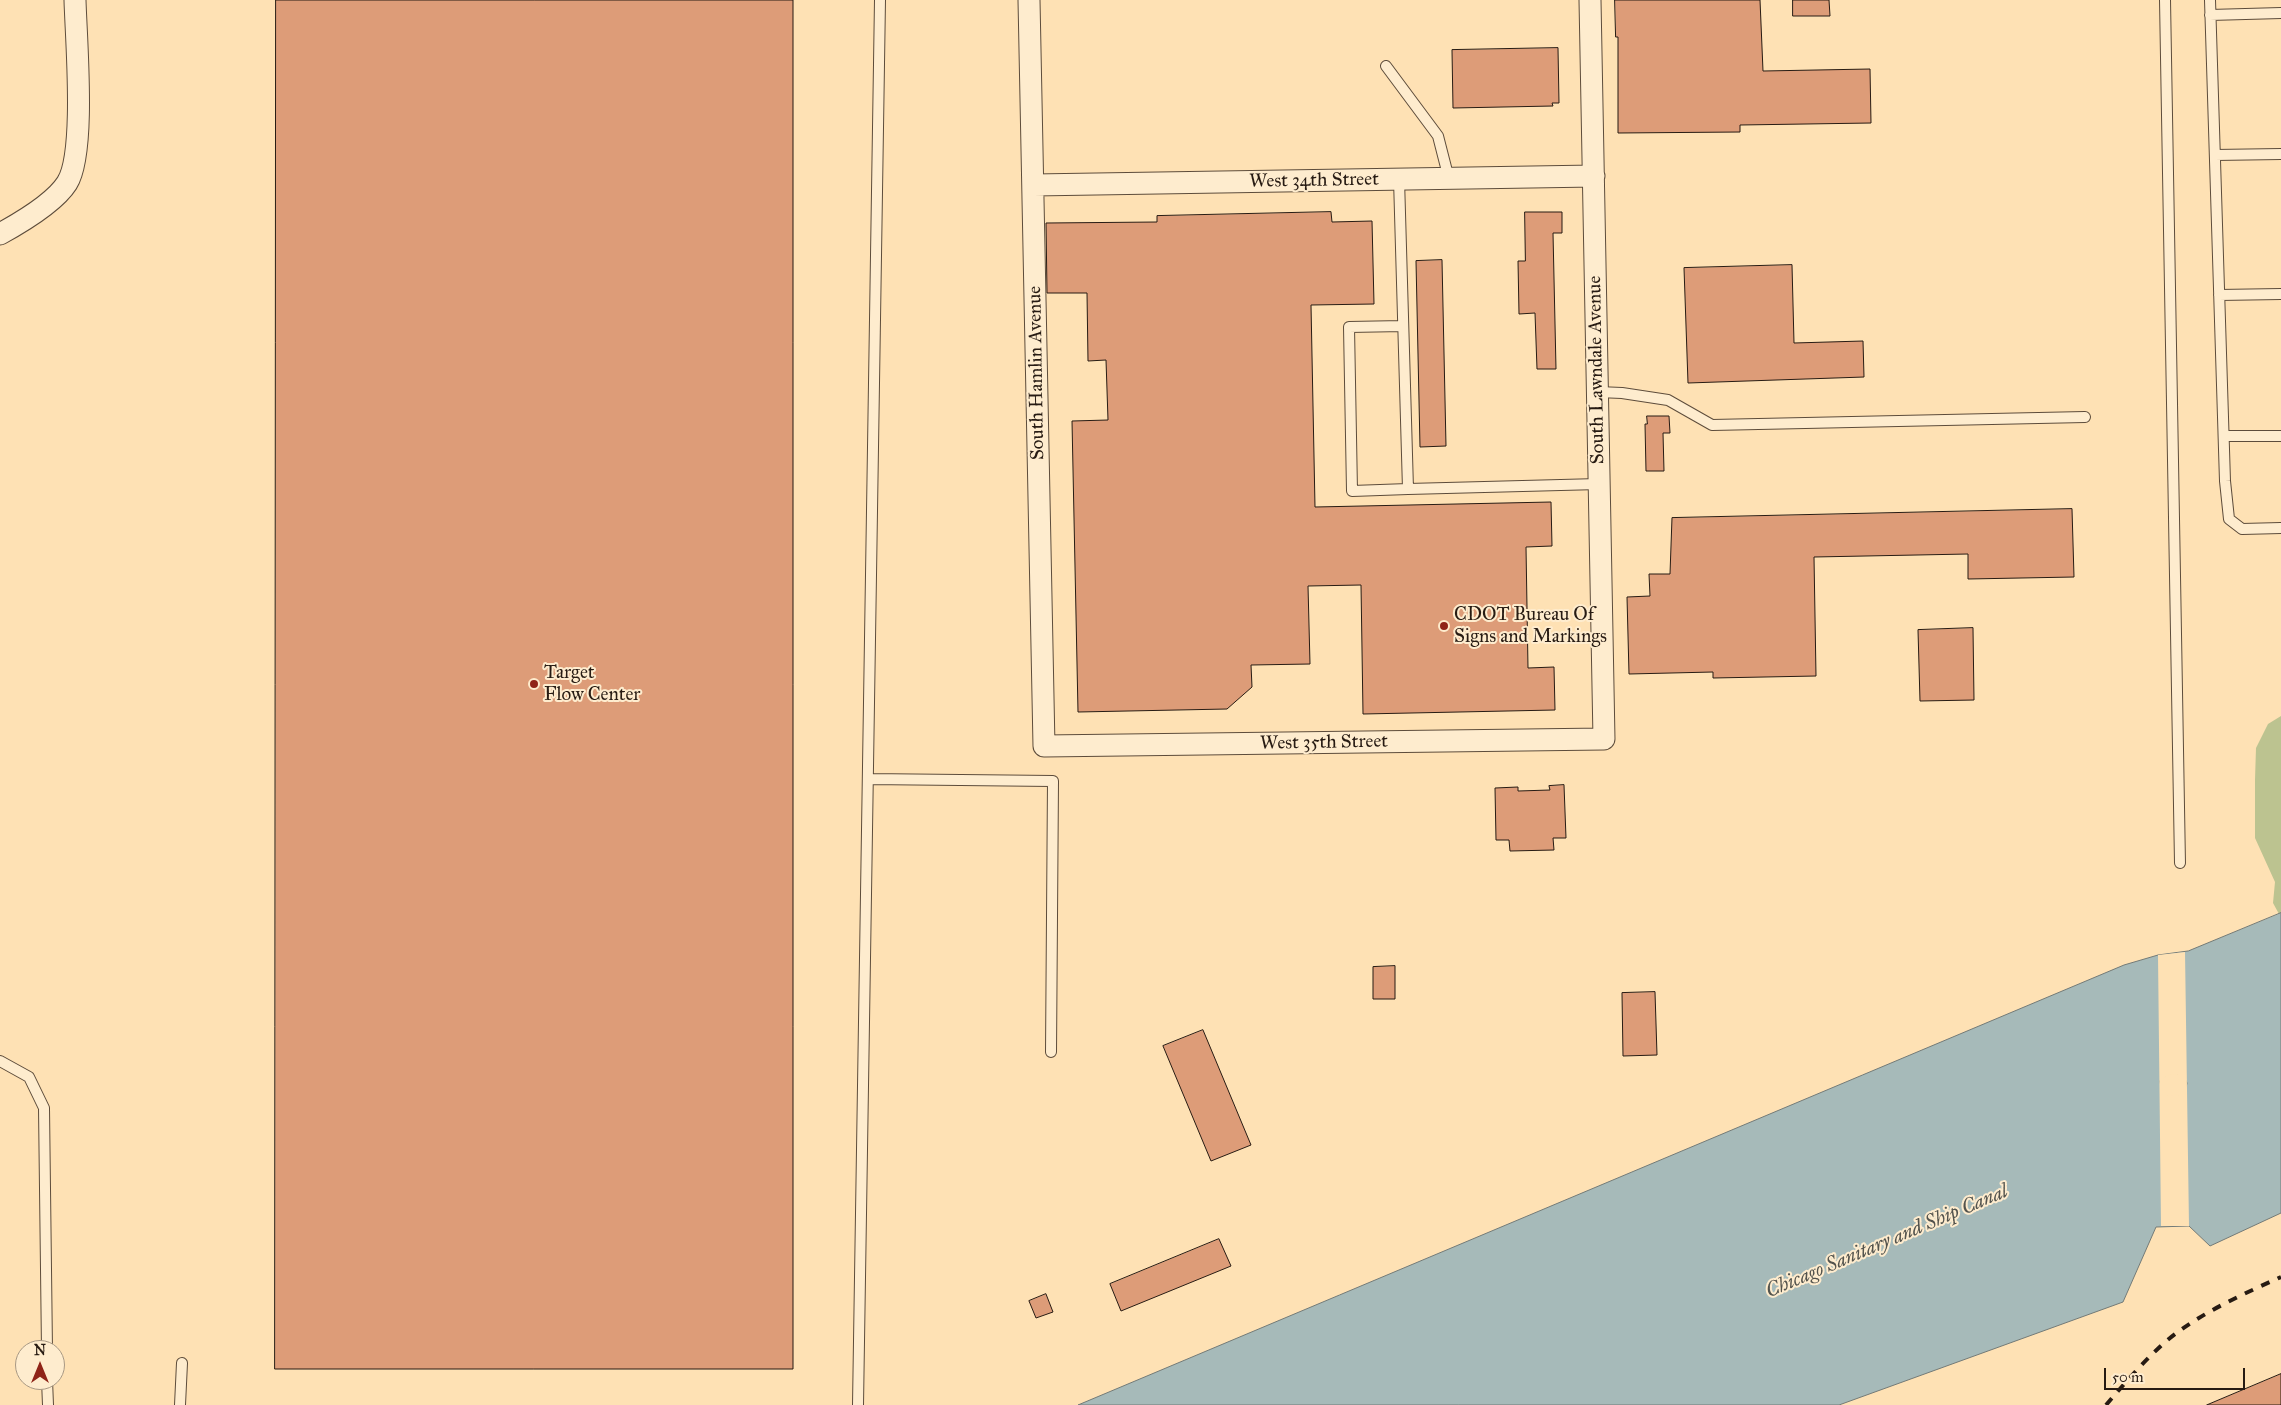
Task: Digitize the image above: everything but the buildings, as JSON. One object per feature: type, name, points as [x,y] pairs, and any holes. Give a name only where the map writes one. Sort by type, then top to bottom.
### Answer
[{"type":"street","points":[[0,234],[46,204],[67,183],[75,159],[78,131],[75,0]]},
{"type":"street","name":"South Hamlin Avenue","points":[[1029,0],[1044,746]]},
{"type":"street","name":"South Lawndale Avenue","points":[[1590,0],[1604,739]]},
{"type":"street","name":"West 34th Street","points":[[1034,186],[1594,176]]},
{"type":"street","name":"West 35th Street","points":[[1044,746],[1604,739]]},
{"type":"lane","points":[[858,1405],[880,0]]},
{"type":"lane","points":[[2165,0],[2180,863]]},
{"type":"lane","points":[[2210,0],[2225,481],[2229,519],[2242,529],[2281,528]]},
{"type":"lane","points":[[2210,16],[2281,13]]},
{"type":"lane","points":[[1386,66],[1438,136],[1449,179]]},
{"type":"lane","points":[[2215,155],[2281,154]]},
{"type":"lane","points":[[1399,179],[1408,489]]},
{"type":"lane","points":[[2219,295],[2281,294]]},
{"type":"lane","points":[[1403,326],[1349,327],[1352,491],[1600,484]]},
{"type":"lane","points":[[1598,392],[1668,400],[1712,425],[2085,417]]},
{"type":"lane","points":[[2224,436],[2281,436]]},
{"type":"lane","points":[[868,779],[1053,781],[1052,1052]]},
{"type":"lane","points":[[0,1061],[30,1077],[44,1108],[47,1340]]},
{"type":"lane","points":[[180,1405],[182,1363]]},
{"type":"lane","points":[[47,1390],[48,1405]]},
{"type":"green space","points":[[2281,716],[2281,913],[2279,914],[2273,903],[2275,882],[2255,838],[2255,780],[2256,748],[2268,724]]},
{"type":"water","name":"Chicago Sanitary and Ship Canal","points":[[2281,913],[2281,1213],[2210,1246],[2189,1226],[2156,1227],[2123,1302],[1839,1405],[1078,1405],[2124,965],[2158,955],[2188,951]],"holes":[[[2170,1072],[2183,1075],[2187,1083],[2185,1092],[2174,1099],[2162,1094],[2160,1081]]]},
{"type":"pier","points":[[2185,952],[2189,1226],[2161,1226],[2158,955]],"holes":[[[2170,1074],[2178,1075],[2183,1080],[2183,1091],[2177,1096],[2167,1095],[2162,1089],[2164,1078]]]},
{"type":"railway","points":[[2106,1405],[2149,1358],[2177,1333],[2220,1306],[2281,1277]]},
{"type":"place","name":"CDOT Bureau Of Signs and Markings","points":[[1444,626]]},
{"type":"place","name":"Target Flow Center","points":[[534,684]]}]
